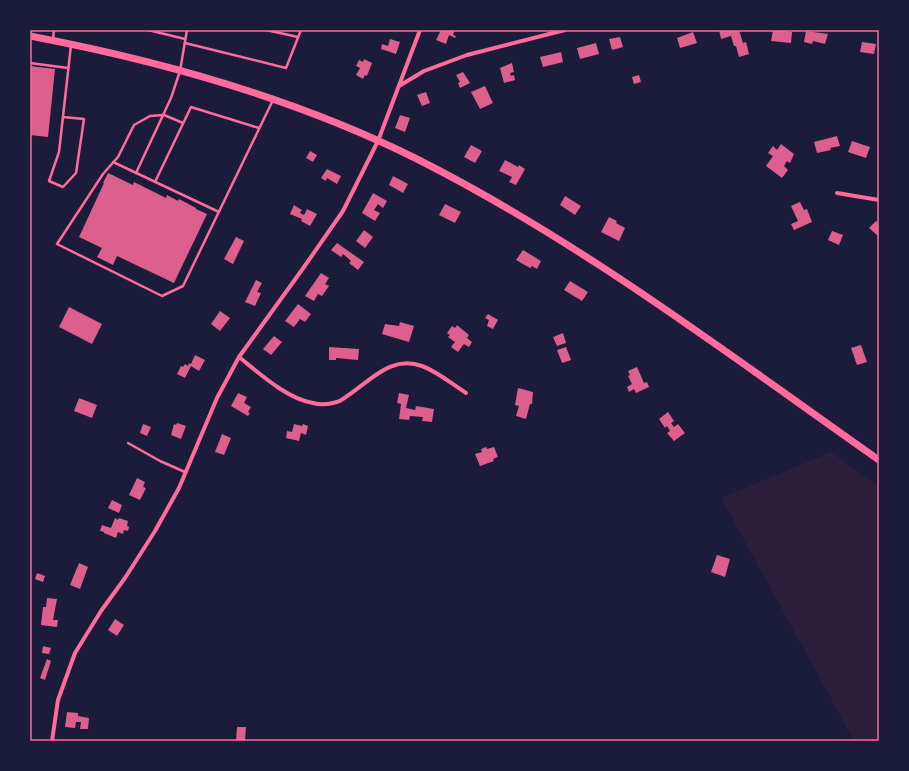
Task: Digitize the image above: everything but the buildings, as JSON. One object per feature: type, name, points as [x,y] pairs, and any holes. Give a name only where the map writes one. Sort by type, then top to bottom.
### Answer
[{"type":"main road","points":[[30,36],[93,48],[180,71],[273,100],[378,141],[413,158],[468,186],[523,217],[578,251],[666,310],[879,460]]},
{"type":"street","points":[[52,741],[58,700],[75,653],[101,611],[125,578],[155,531],[186,472],[217,398],[239,357],[343,211],[378,141],[420,30]]},
{"type":"street","points":[[398,86],[424,71],[467,55],[565,30]]},
{"type":"street","points":[[837,193],[879,200]]},
{"type":"street","points":[[239,357],[282,389],[300,400],[312,403],[322,404],[338,402],[374,375],[390,366],[405,363],[420,365],[431,370],[466,393]]},
{"type":"lane","points":[[53,41],[54,30]]},
{"type":"lane","points":[[148,30],[286,68],[301,30]]},
{"type":"lane","points":[[136,173],[164,115],[180,71],[188,30]]},
{"type":"lane","points":[[266,30],[298,37]]},
{"type":"lane","points":[[63,117],[84,119],[76,173],[63,187],[49,181],[59,152],[71,44]]},
{"type":"lane","points":[[30,63],[68,68]]},
{"type":"lane","points":[[183,123],[164,115],[150,116],[134,125],[118,157],[103,174],[57,244],[162,296],[184,286],[273,100]]},
{"type":"lane","points":[[155,182],[191,107],[259,128]]},
{"type":"lane","points":[[114,162],[219,212]]},
{"type":"lane","points":[[128,443],[160,461],[186,472]]},
{"type":"shaded area","points":[[831,452],[879,486],[879,741],[849,741],[853,739],[721,498]]}]
